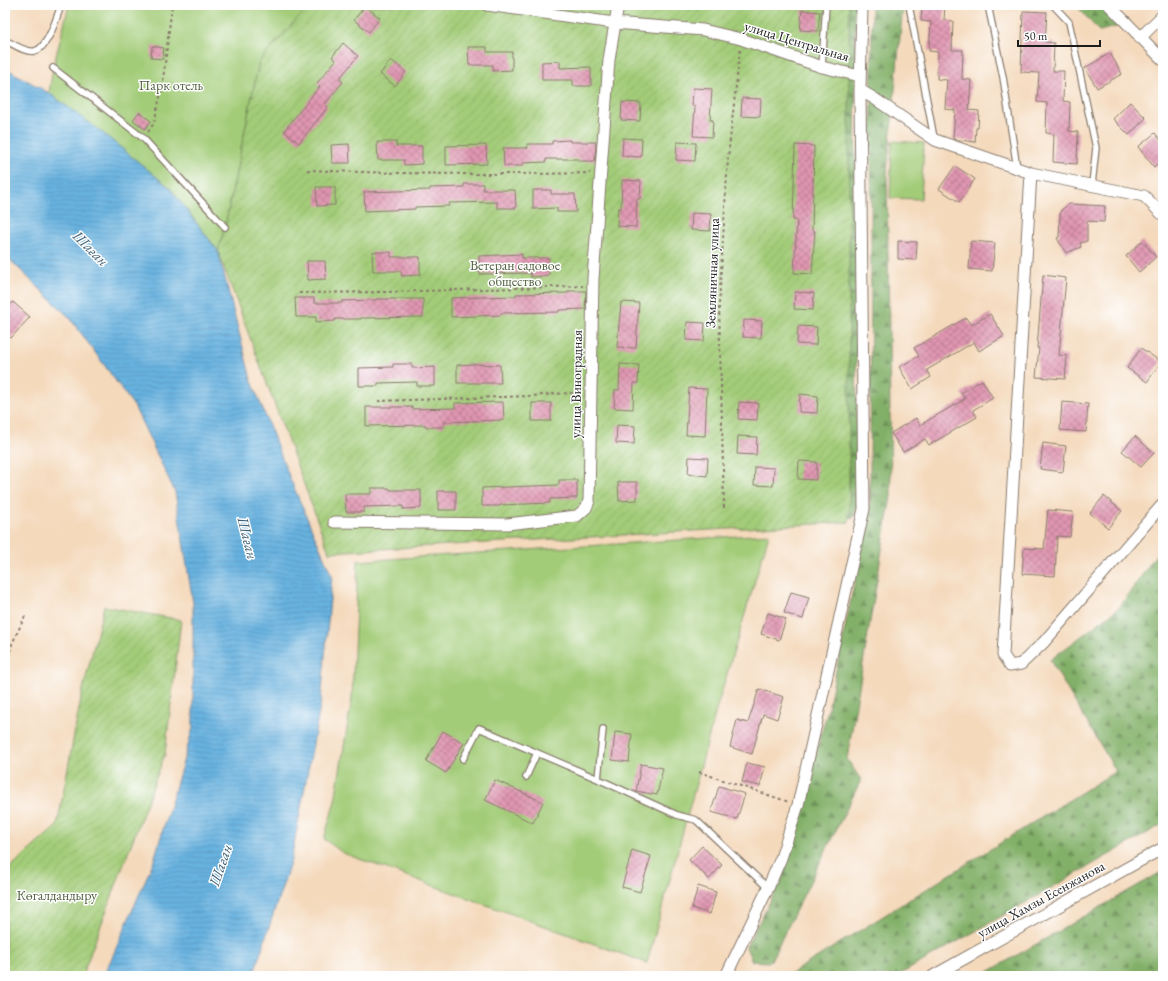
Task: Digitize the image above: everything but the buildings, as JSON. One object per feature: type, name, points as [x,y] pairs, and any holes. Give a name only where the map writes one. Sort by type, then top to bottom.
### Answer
[{"type":"street","name":"улица Центральная","points":[[487,5],[614,23],[703,30],[741,39],[822,67],[860,76]]},
{"type":"street","name":"улица Виноградная","points":[[334,522],[507,524],[577,516],[586,508],[589,501],[593,286],[609,60],[618,5]]},
{"type":"street","points":[[726,976],[781,858],[798,805],[864,509],[860,90],[862,5]]},
{"type":"street","points":[[1109,5],[1163,60]]},
{"type":"street","points":[[1140,38],[1163,15]]},
{"type":"street","points":[[860,90],[875,98],[935,140],[1031,173],[1144,196],[1163,216]]},
{"type":"street","points":[[1031,173],[1002,655],[1010,666],[1021,664],[1044,642],[1163,504]]},
{"type":"street","name":"улица Хамзы Есенжанова","points":[[933,976],[1163,848]]},
{"type":"lane","points":[[5,40],[27,50],[35,51],[41,48],[50,33],[61,5]]},
{"type":"lane","points":[[822,67],[826,5]]},
{"type":"lane","points":[[909,5],[935,140]]},
{"type":"lane","points":[[988,5],[1003,77],[1017,168]]},
{"type":"lane","points":[[1053,5],[1069,22],[1096,148],[1092,184],[1090,185]]},
{"type":"lane","points":[[53,68],[143,138],[225,227]]},
{"type":"lane","points":[[463,759],[478,728],[598,779],[677,815],[696,820],[768,888]]},
{"type":"lane","points":[[598,779],[603,729]]},
{"type":"lane","points":[[526,777],[537,753]]},
{"type":"path","points":[[143,138],[154,123],[162,88],[172,5]]},
{"type":"path","name":"Земляничная улица","points":[[724,508],[719,304],[728,158],[741,39]]},
{"type":"path","points":[[307,170],[373,173],[497,174],[601,172]]},
{"type":"path","points":[[299,293],[593,286]]},
{"type":"path","points":[[378,401],[531,396],[591,392]]},
{"type":"path","points":[[5,669],[12,644],[25,616]]},
{"type":"path","points":[[699,772],[798,805]]},
{"type":"green space","name":"Парк отель","points":[[69,5],[311,5],[259,62],[225,227],[218,251],[169,187],[49,93],[53,68]]},
{"type":"green space","name":"Ветеран садовое общество","points":[[311,5],[849,5],[849,522],[329,552],[218,251],[225,227],[259,62]]},
{"type":"green space","points":[[842,5],[855,5],[857,505],[853,518],[844,515]]},
{"type":"green space","points":[[872,5],[903,5],[887,172],[891,496],[847,759],[861,780],[770,962],[752,961],[746,947],[783,877],[828,709],[870,508]]},
{"type":"green space","points":[[1076,5],[1107,5],[1120,26],[1099,31]]},
{"type":"green space","points":[[892,141],[924,143],[921,199],[890,198]]},
{"type":"green space","points":[[769,534],[717,707],[647,963],[343,853],[324,839],[335,801],[352,698],[358,561]]},
{"type":"green space","points":[[1163,545],[1163,824],[897,976],[787,976],[1116,771],[1050,660],[1119,608]]},
{"type":"green space","name":"Көгалдандыру","points":[[104,606],[181,620],[165,754],[82,976],[5,976],[5,872],[57,826],[82,693]]},
{"type":"green space","points":[[1163,871],[1163,976],[981,976]]},
{"type":"water","name":"Шаған","points":[[5,68],[49,93],[104,134],[169,187],[218,251],[251,379],[289,476],[332,576],[321,702],[291,860],[253,976],[103,976],[154,860],[193,728],[193,603],[175,492],[134,406],[70,318],[5,255]]}]
